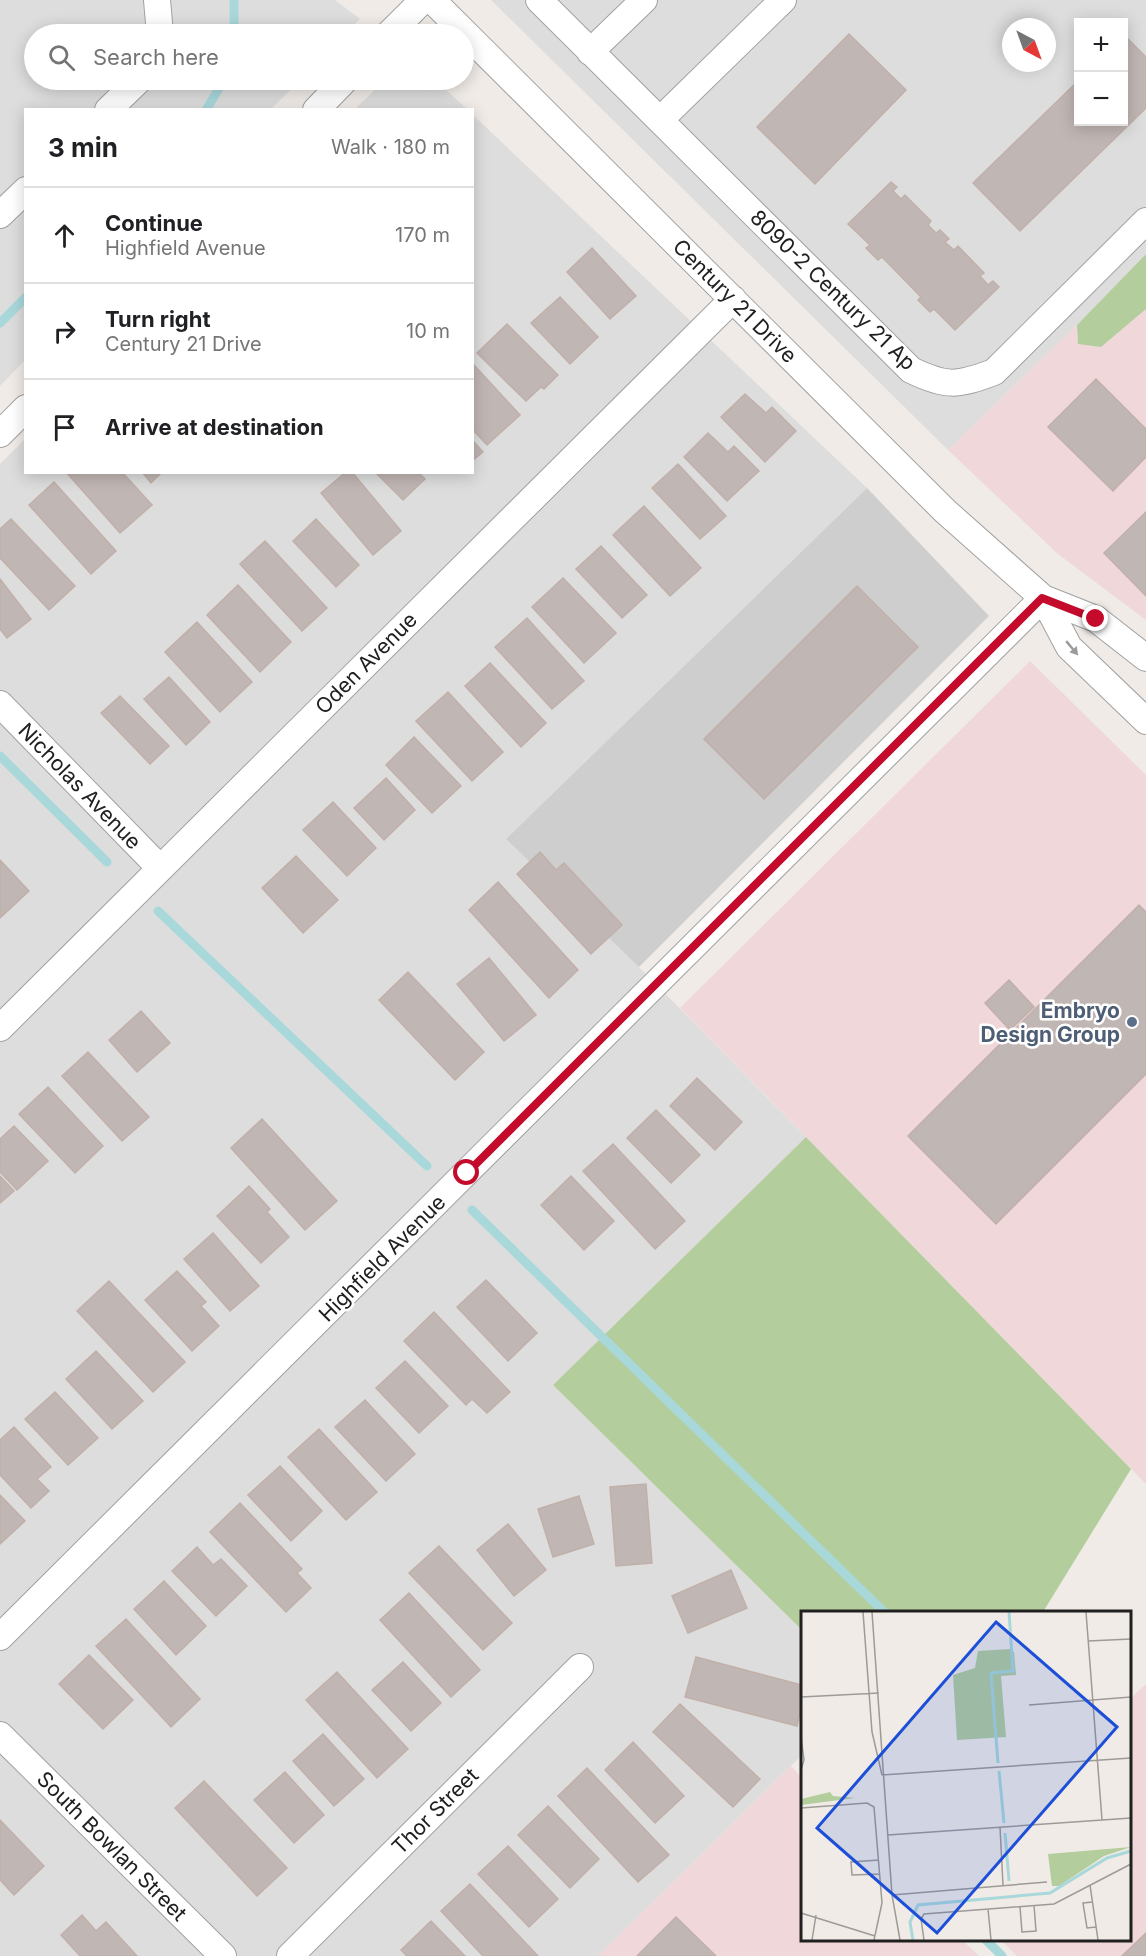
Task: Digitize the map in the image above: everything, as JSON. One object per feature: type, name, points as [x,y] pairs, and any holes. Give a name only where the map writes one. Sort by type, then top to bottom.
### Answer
[{"type":"street","points":[[157,0],[159,24]]},
{"type":"street","points":[[399,24],[423,0]]},
{"type":"street","name":"Century 21 Drive","points":[[432,0],[456,24]]},
{"type":"street","name":"8090-2 Century 21 Ap","points":[[539,0],[911,370],[936,382],[967,382],[994,372],[1146,220]]},
{"type":"street","points":[[590,52],[644,0]]},
{"type":"street","points":[[660,120],[783,0]]},
{"type":"street","name":"Century 21 Drive","points":[[474,42],[945,511],[1042,598],[1069,647],[1146,722]]},
{"type":"street","points":[[110,108],[129,90]]},
{"type":"street","points":[[318,108],[335,90]]},
{"type":"street","points":[[0,215],[24,192]]},
{"type":"street","name":"Oden Avenue","points":[[0,1028],[733,299]]},
{"type":"street","points":[[0,434],[24,410]]},
{"type":"street","name":"Century 21 Drive","points":[[1042,598],[1096,619],[1146,658]]},
{"type":"street","name":"Highfield Avenue","points":[[0,1636],[1042,598]]},
{"type":"street","name":"Nicholas Avenue","points":[[0,705],[160,868]]},
{"type":"street","name":"Thor Street","points":[[290,1956],[580,1666]]},
{"type":"street","name":"South Bowlan Street","points":[[0,1735],[223,1956]]},
{"type":"shaded area","points":[[0,0],[335,0],[360,19],[355,24],[24,24],[24,90],[291,90],[272,108],[24,108],[24,361],[0,386]]},
{"type":"shaded area","points":[[491,0],[1146,0],[1146,254],[1077,325],[948,450]]},
{"type":"shaded area","points":[[375,90],[446,90],[466,108],[356,108]]},
{"type":"shaded area","points":[[474,116],[867,488],[506,839],[639,967],[806,1137],[553,1385],[801,1629],[801,1756],[598,1956],[0,1956],[0,464],[24,440],[24,474],[474,474]]},
{"type":"shaded area","points":[[1146,309],[1146,620],[1058,554],[948,450],[1077,325],[1078,343],[1101,347]]},
{"type":"shaded area","points":[[867,488],[989,616],[639,967],[506,839]]},
{"type":"shaded area","points":[[1030,661],[1146,775],[1146,1484],[680,1008]]},
{"type":"shaded area","points":[[1146,1684],[1146,1956],[1017,1956],[1002,1941],[1131,1941],[1131,1698]]},
{"type":"shaded area","points":[[791,1766],[801,1777],[801,1941],[963,1941],[979,1956],[598,1956]]},
{"type":"green space","points":[[1146,254],[1146,309],[1101,347],[1078,344],[1077,325]]},
{"type":"green space","points":[[806,1137],[1131,1469],[1044,1611],[801,1611],[801,1629],[553,1385]]},
{"type":"building","points":[[849,34],[906,90],[815,184],[757,127]]},
{"type":"building","points":[[1128,39],[1146,57],[1146,108],[1128,126]]},
{"type":"building","points":[[1074,85],[1074,126],[1128,126],[1020,231],[973,183]]},
{"type":"building","points":[[891,182],[897,187],[893,191],[901,199],[905,195],[931,221],[928,225],[936,233],[940,230],[949,239],[945,242],[954,250],[958,246],[984,273],[980,276],[988,285],[993,281],[999,287],[955,330],[934,309],[930,312],[918,300],[921,297],[882,257],[878,260],[866,248],[870,245],[848,224]]},
{"type":"building","points":[[592,248],[636,296],[610,319],[567,272]]},
{"type":"building","points":[[560,297],[598,337],[570,364],[531,323]]},
{"type":"building","points":[[507,324],[558,375],[544,389],[541,387],[526,401],[477,353]]},
{"type":"building","points":[[474,365],[520,415],[487,445],[474,431]]},
{"type":"building","points":[[1096,379],[1146,429],[1146,457],[1113,491],[1048,427]]},
{"type":"building","points":[[745,394],[766,413],[772,407],[796,431],[765,462],[721,417]]},
{"type":"building","points":[[708,433],[728,452],[734,446],[759,471],[727,501],[684,457]]},
{"type":"building","points":[[474,442],[483,452],[474,459]]},
{"type":"building","points":[[678,464],[726,516],[700,539],[652,488]]},
{"type":"building","points":[[68,474],[124,474],[152,505],[120,533]]},
{"type":"building","points":[[144,474],[160,474],[151,483]]},
{"type":"building","points":[[344,474],[354,474],[401,531],[373,555],[321,493]]},
{"type":"building","points":[[377,474],[420,474],[425,479],[403,500]]},
{"type":"building","points":[[54,482],[116,551],[91,574],[29,505]]},
{"type":"building","points":[[644,506],[701,568],[670,596],[613,535]]},
{"type":"building","points":[[1146,512],[1146,596],[1104,553]]},
{"type":"building","points":[[11,519],[75,586],[49,610],[0,558],[0,529]]},
{"type":"building","points":[[316,519],[359,565],[336,587],[293,541]]},
{"type":"building","points":[[265,541],[327,608],[302,631],[240,564]]},
{"type":"building","points":[[601,546],[647,595],[622,618],[576,569]]},
{"type":"building","points":[[563,578],[616,633],[584,663],[532,607]]},
{"type":"building","points":[[0,579],[31,619],[7,638],[0,629]]},
{"type":"building","points":[[238,585],[291,642],[260,672],[207,615]]},
{"type":"building","points":[[857,586],[918,647],[764,799],[704,739]]},
{"type":"building","points":[[527,618],[584,681],[552,709],[495,647]]},
{"type":"building","points":[[197,622],[252,682],[220,712],[165,652]]},
{"type":"building","points":[[490,663],[546,723],[521,747],[465,686]]},
{"type":"building","points":[[169,677],[210,722],[186,745],[144,699]]},
{"type":"building","points":[[448,692],[503,752],[472,781],[416,721]]},
{"type":"building","points":[[120,696],[169,746],[150,764],[101,713]]},
{"type":"building","points":[[414,737],[461,786],[432,813],[386,765]]},
{"type":"building","points":[[386,778],[415,810],[384,840],[354,808]]},
{"type":"building","points":[[333,802],[376,848],[347,876],[303,830]]},
{"type":"building","points":[[540,852],[556,870],[564,863],[622,925],[591,954],[517,874]]},
{"type":"building","points":[[296,856],[338,900],[303,933],[262,888]]},
{"type":"building","points":[[0,860],[29,891],[0,918]]},
{"type":"building","points":[[498,882],[578,970],[549,998],[469,910]]},
{"type":"building","points":[[1139,905],[1146,912],[1146,1074],[996,1224],[908,1136]]},
{"type":"building","points":[[489,958],[536,1015],[504,1041],[457,984]]},
{"type":"building","points":[[408,972],[484,1052],[455,1080],[379,1000]]},
{"type":"building","points":[[1009,980],[1034,1007],[1010,1030],[985,1003]]},
{"type":"building","points":[[141,1011],[170,1043],[137,1072],[109,1040]]},
{"type":"building","points":[[88,1052],[149,1117],[122,1141],[62,1076]]},
{"type":"building","points":[[697,1078],[742,1122],[715,1150],[670,1106]]},
{"type":"building","points":[[48,1087],[103,1146],[75,1173],[19,1114]]},
{"type":"building","points":[[656,1110],[700,1155],[671,1183],[627,1138]]},
{"type":"building","points":[[262,1119],[337,1201],[305,1230],[231,1148]]},
{"type":"building","points":[[14,1126],[48,1161],[17,1190],[0,1172],[0,1139]]},
{"type":"building","points":[[613,1144],[685,1221],[655,1249],[583,1171]]},
{"type":"building","points":[[0,1176],[14,1191],[0,1203]]},
{"type":"building","points":[[571,1176],[614,1221],[584,1250],[541,1205]]},
{"type":"building","points":[[249,1186],[270,1209],[267,1212],[289,1237],[261,1263],[217,1216]]},
{"type":"building","points":[[213,1233],[259,1286],[230,1311],[184,1259]]},
{"type":"building","points":[[177,1271],[206,1302],[201,1306],[219,1326],[192,1351],[145,1300]]},
{"type":"building","points":[[486,1280],[537,1333],[508,1361],[457,1307]]},
{"type":"building","points":[[109,1281],[185,1362],[153,1392],[77,1311]]},
{"type":"building","points":[[434,1312],[510,1392],[487,1413],[472,1399],[466,1405],[404,1341]]},
{"type":"building","points":[[96,1351],[143,1401],[112,1429],[66,1379]]},
{"type":"building","points":[[405,1361],[448,1406],[419,1433],[376,1388]]},
{"type":"building","points":[[55,1392],[98,1438],[68,1465],[25,1419]]},
{"type":"building","points":[[365,1400],[415,1454],[386,1481],[335,1427]]},
{"type":"building","points":[[14,1427],[51,1467],[37,1479],[49,1491],[31,1508],[0,1475],[0,1440]]},
{"type":"building","points":[[319,1429],[377,1492],[346,1520],[288,1457]]},
{"type":"building","points":[[280,1466],[322,1511],[291,1541],[248,1495]]},
{"type":"building","points":[[646,1484],[652,1563],[616,1566],[610,1487]]},
{"type":"building","points":[[0,1495],[25,1521],[0,1544]]},
{"type":"building","points":[[579,1496],[594,1544],[553,1557],[538,1509]]},
{"type":"building","points":[[240,1503],[302,1569],[297,1573],[311,1588],[286,1612],[210,1532]]},
{"type":"building","points":[[508,1524],[546,1570],[514,1596],[477,1550]]},
{"type":"building","points":[[439,1546],[512,1623],[483,1650],[409,1573]]},
{"type":"building","points":[[197,1547],[213,1565],[221,1559],[247,1586],[216,1616],[172,1571]]},
{"type":"building","points":[[731,1570],[747,1608],[688,1633],[672,1596]]},
{"type":"building","points":[[164,1581],[206,1626],[176,1655],[134,1609]]},
{"type":"building","points":[[409,1593],[480,1670],[451,1697],[380,1620]]},
{"type":"building","points":[[126,1619],[200,1699],[171,1727],[96,1646]]},
{"type":"building","points":[[89,1655],[133,1700],[103,1729],[59,1684]]},
{"type":"building","points":[[696,1657],[801,1685],[801,1708],[797,1726],[685,1697]]},
{"type":"building","points":[[403,1662],[441,1703],[411,1731],[372,1690]]},
{"type":"building","points":[[337,1672],[408,1749],[377,1778],[306,1700]]},
{"type":"building","points":[[680,1704],[760,1779],[733,1807],[653,1732]]},
{"type":"building","points":[[323,1734],[364,1779],[334,1806],[293,1761]]},
{"type":"building","points":[[633,1742],[684,1796],[655,1823],[605,1770]]},
{"type":"building","points":[[587,1768],[669,1855],[638,1882],[558,1796]]},
{"type":"building","points":[[285,1772],[324,1815],[294,1843],[254,1800]]},
{"type":"building","points":[[204,1781],[287,1868],[257,1896],[175,1808]]},
{"type":"building","points":[[548,1806],[599,1859],[570,1888],[518,1835]]},
{"type":"building","points":[[0,1820],[44,1866],[14,1895],[0,1880]]},
{"type":"building","points":[[508,1846],[558,1899],[529,1927],[478,1874]]},
{"type":"building","points":[[470,1884],[538,1956],[483,1956],[441,1911]]},
{"type":"building","points":[[82,1915],[96,1931],[106,1922],[137,1956],[80,1956],[61,1935]]},
{"type":"building","points":[[676,1917],[716,1956],[637,1956]]},
{"type":"building","points":[[431,1921],[465,1956],[407,1956],[401,1950]]},
{"type":"building","points":[[1146,1933],[1146,1956],[1122,1956]]},
{"type":"waterway","points":[[234,0],[234,24]]},
{"type":"waterway","points":[[207,108],[218,90]]},
{"type":"waterway","points":[[0,323],[24,299]]},
{"type":"waterway","points":[[0,756],[107,862]]},
{"type":"waterway","points":[[158,911],[427,1166]]},
{"type":"waterway","points":[[472,1210],[883,1611]]},
{"type":"waterway","points":[[987,1941],[1002,1956]]},
{"type":"place","name":"Embryo Design Group","points":[[1132,1022]]},
{"type":"route","points":[[467,1173],[1042,598],[1096,619]]}]
